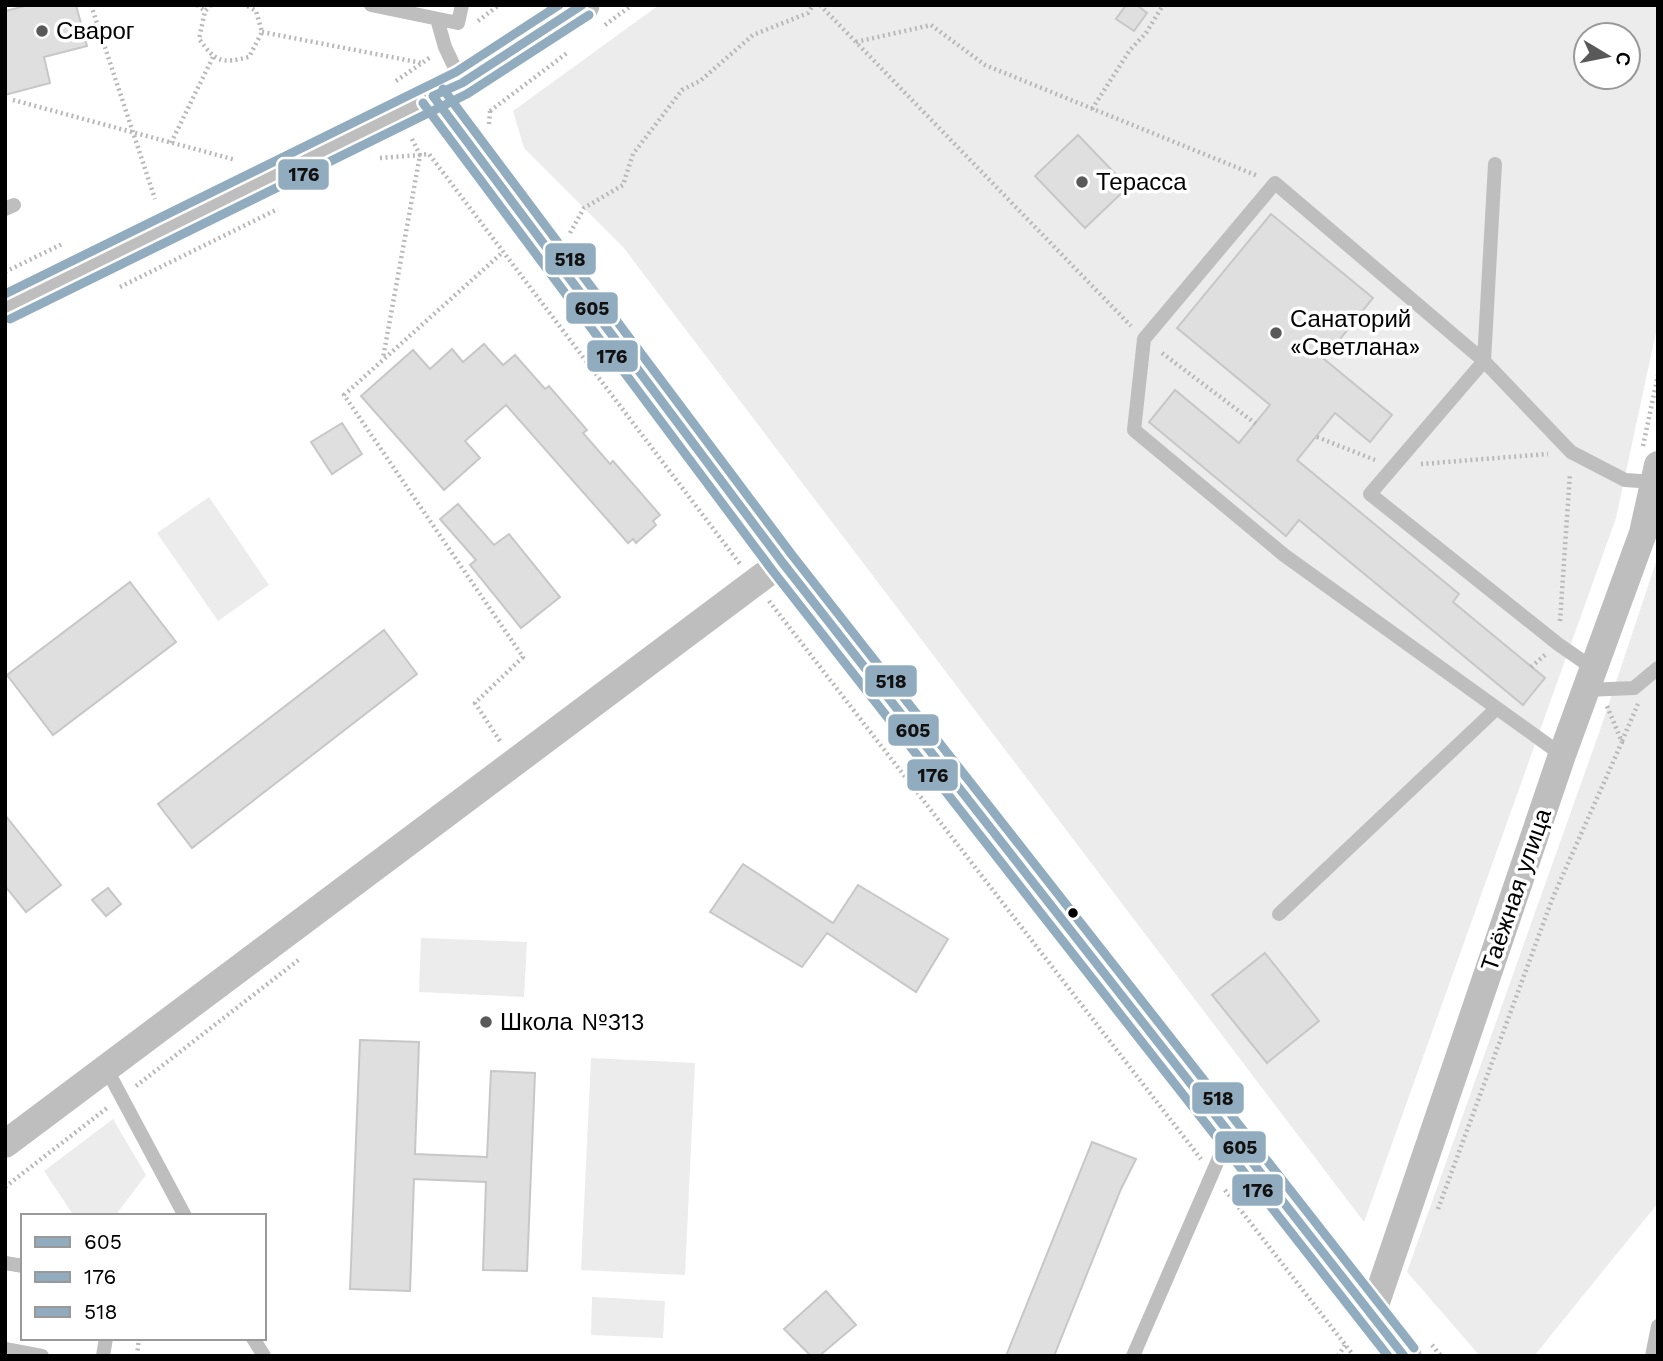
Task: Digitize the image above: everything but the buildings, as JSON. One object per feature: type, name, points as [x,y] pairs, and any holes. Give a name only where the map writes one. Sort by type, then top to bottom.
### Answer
[{"type":"street","points":[[5,308],[447,89],[575,21]]},
{"type":"street","points":[[447,89],[461,133],[782,562],[1404,1356]]},
{"type":"street","name":"Таёжная улица","points":[[1372,1314],[1562,755],[1593,683],[1643,533],[1649,475]]},
{"type":"street","points":[[5,1144],[782,562]]},
{"type":"lane","points":[[371,5],[458,23],[462,5]]},
{"type":"lane","points":[[437,19],[445,47],[447,89]]},
{"type":"lane","points":[[1495,164],[1484,361],[1370,494],[1558,644],[1593,683],[1634,688],[1658,668]]},
{"type":"lane","points":[[1562,755],[1284,555],[1134,430],[1144,339],[1275,183],[1484,361],[1571,452],[1625,480],[1649,475]]},
{"type":"lane","points":[[1279,914],[1496,709]]},
{"type":"lane","points":[[106,1068],[185,1214]]},
{"type":"lane","points":[[1133,1356],[1230,1133]]},
{"type":"lane","points":[[1652,1356],[1658,1326]]},
{"type":"lane","points":[[254,1340],[264,1356]]},
{"type":"lane","points":[[5,1349],[42,1356]]},
{"type":"path","points":[[91,5],[155,199]]},
{"type":"path","points":[[197,5],[205,10]]},
{"type":"path","points":[[211,5],[205,10],[199,39],[213,57],[228,62],[248,57],[262,32],[256,11],[246,5]]},
{"type":"path","points":[[371,163],[383,157],[429,154],[461,133],[575,21],[632,5]]},
{"type":"path","points":[[568,237],[584,208],[623,185],[633,154],[682,90],[700,81],[753,35],[808,13],[813,5]]},
{"type":"path","points":[[820,5],[1144,339],[1255,424]]},
{"type":"path","points":[[1092,109],[1163,5]]},
{"type":"path","points":[[856,42],[931,26],[985,65],[1275,183]]},
{"type":"path","points":[[262,32],[422,63]]},
{"type":"path","points":[[171,143],[213,57]]},
{"type":"path","points":[[13,100],[236,160]]},
{"type":"path","points":[[383,358],[420,155],[398,113]]},
{"type":"path","points":[[429,154],[754,583],[1354,1356]]},
{"type":"path","points":[[118,288],[288,205]]},
{"type":"path","points":[[503,252],[344,395],[523,657],[475,704],[514,763]]},
{"type":"path","points":[[1649,475],[1658,375]]},
{"type":"path","points":[[1317,437],[1392,467],[1571,452],[1558,644],[1531,667]]},
{"type":"path","points":[[1593,683],[1622,742]]},
{"type":"path","points":[[1435,1217],[1553,897],[1641,698]]},
{"type":"path","points":[[1338,1356],[1345,1345]]},
{"type":"shaded area","points":[[659,5],[1658,5],[1658,323],[1616,518],[1364,1222],[623,247],[524,148],[513,111]]},
{"type":"shaded area","points":[[209,497],[269,585],[218,621],[157,533]]},
{"type":"shaded area","points":[[1658,556],[1658,1203],[1534,1356],[1480,1356],[1407,1272],[1599,733]]},
{"type":"shaded area","points":[[421,938],[527,942],[524,997],[419,992]]},
{"type":"shaded area","points":[[591,1058],[695,1063],[685,1275],[581,1270]]},
{"type":"shaded area","points":[[113,1119],[146,1175],[117,1214],[73,1214],[44,1171]]},
{"type":"shaded area","points":[[592,1297],[665,1301],[663,1338],[591,1335]]},
{"type":"transit line","name":"518","points":[[5,294],[456,72],[559,5]]},
{"type":"transit line","name":"605","points":[[433,96],[462,83],[582,5]]},
{"type":"transit line","name":"176","points":[[10,319],[467,94],[589,15]]},
{"type":"transit line","name":"518","points":[[443,89],[792,555],[1414,1348]]},
{"type":"transit line","name":"605","points":[[433,96],[782,562],[1404,1356]]},
{"type":"transit line","name":"176","points":[[423,103],[772,570],[1388,1356]]},
{"type":"place","name":"Сварог","points":[[42,31]]},
{"type":"place","name":"Терасса","points":[[1082,182]]},
{"type":"place","name":"Санаторий «Светлана»","points":[[1276,333]]},
{"type":"place","name":"Школа №313","points":[[486,1022]]}]
